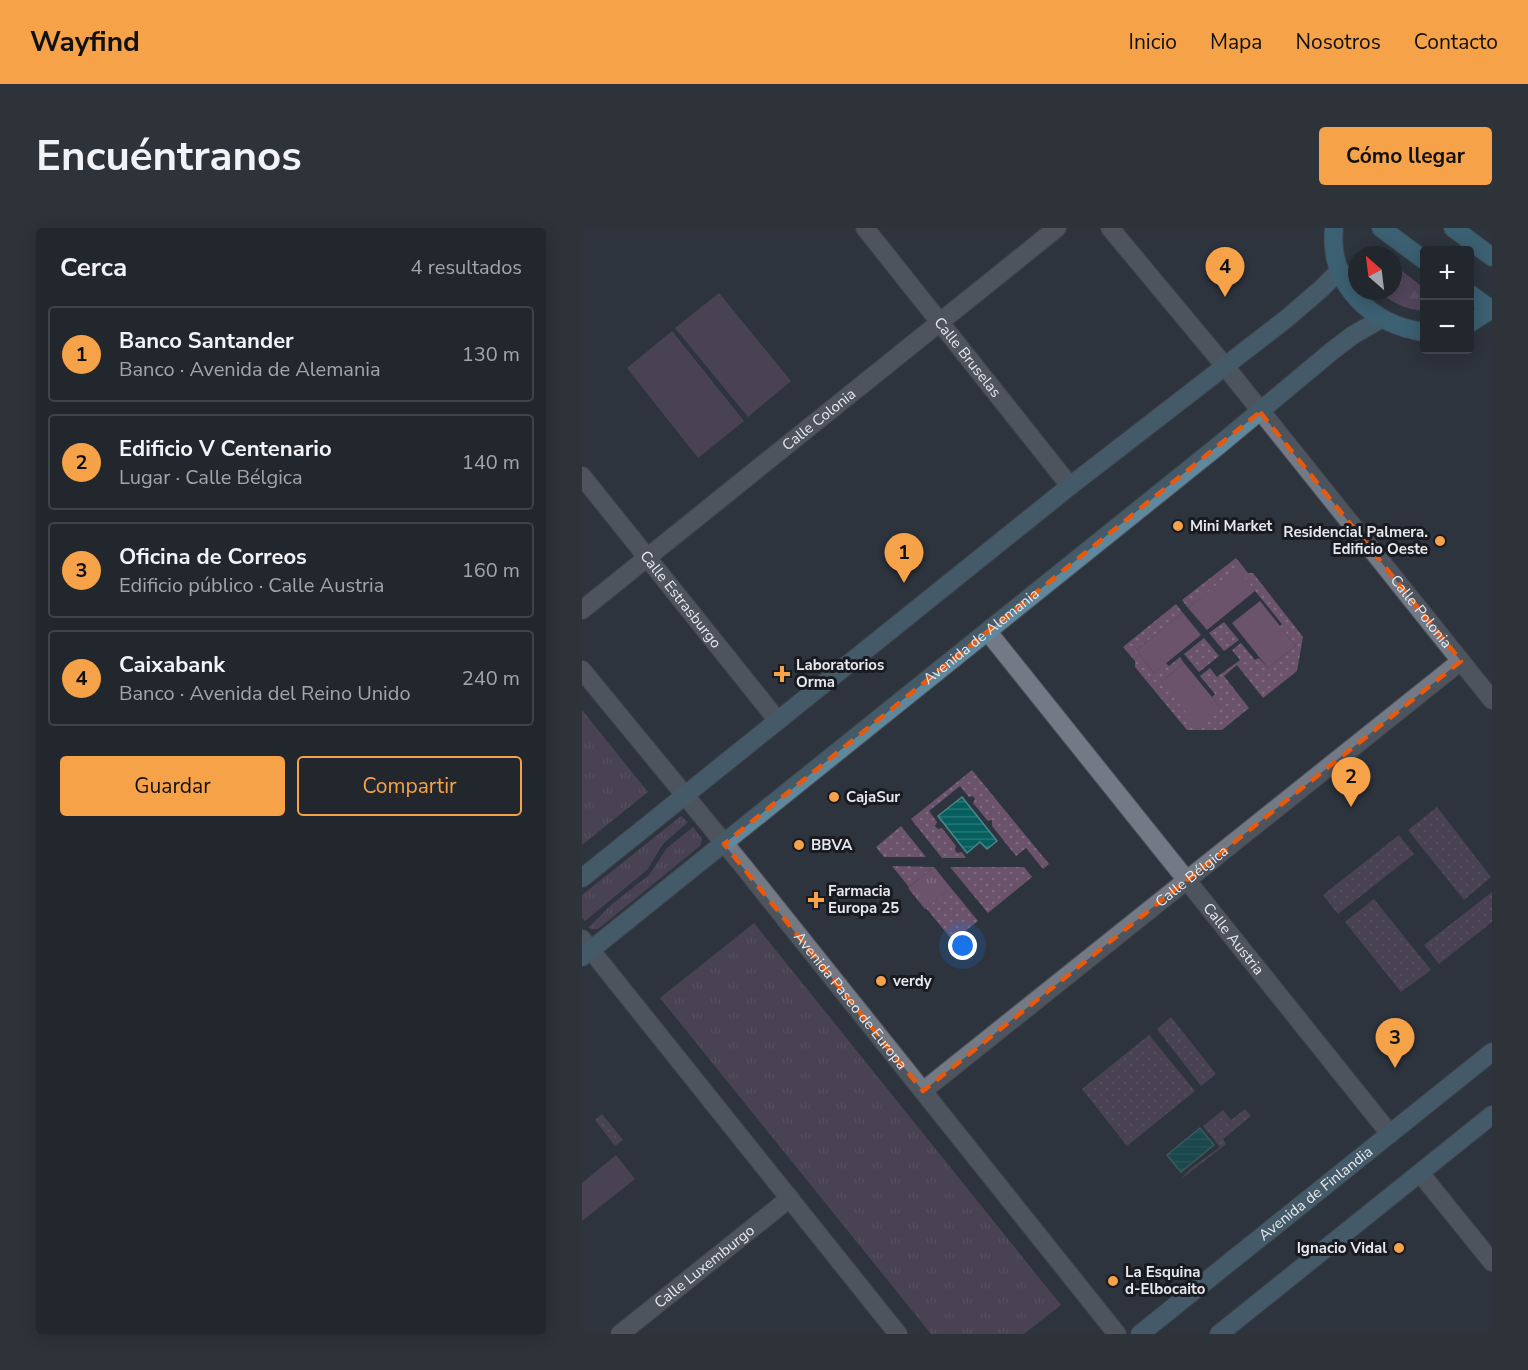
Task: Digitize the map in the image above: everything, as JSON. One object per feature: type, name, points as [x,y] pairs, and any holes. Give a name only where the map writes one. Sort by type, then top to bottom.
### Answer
[{"type":"main road","points":[[1334,228],[1334,250],[1340,270],[1345,283],[1355,297],[1366,309],[1394,326],[1420,331]]},
{"type":"main road","points":[[1381,228],[1420,256]]},
{"type":"main road","points":[[1453,228],[1492,257]]},
{"type":"main road","points":[[582,878],[1071,486],[1307,302],[1340,270]]},
{"type":"main road","points":[[1474,297],[1492,310],[1474,321]]},
{"type":"main road","name":"Avenida de Alemania","points":[[585,949],[724,844],[1344,342],[1381,319]]},
{"type":"main road","name":"Avenida de Finlandia","points":[[1140,1334],[1492,1052]]},
{"type":"main road","points":[[1219,1334],[1492,1115]]},
{"type":"street","name":"Calle Bruselas","points":[[865,228],[1071,486]]},
{"type":"street","name":"Calle Colonia","points":[[582,610],[1057,228]]},
{"type":"street","name":"Calle Polonia","points":[[1110,228],[1224,365],[1492,699]]},
{"type":"street","name":"Calle Estrasburgo","points":[[582,476],[778,721]]},
{"type":"street","name":"Calle Austria","points":[[988,632],[1390,1134]]},
{"type":"street","name":"Calle Bélgica","points":[[923,1091],[1461,661]]},
{"type":"street","name":"Avenida Paseo de Europa","points":[[582,670],[1117,1334]]},
{"type":"street","points":[[585,949],[790,1198],[898,1334]]},
{"type":"street","points":[[1420,1173],[1492,1262]]},
{"type":"street","name":"Calle Luxemburgo","points":[[620,1334],[790,1198]]},
{"type":"highlighted area","points":[[1260,412],[1461,661],[923,1091],[724,844]]},
{"type":"green space","points":[[1402,271],[1420,285],[1420,310],[1390,300],[1402,300]]},
{"type":"green space","points":[[719,293],[791,381],[748,417],[675,328]]},
{"type":"green space","points":[[672,331],[744,421],[698,458],[627,368]]},
{"type":"green space","points":[[1236,558],[1248,573],[1253,573],[1303,637],[1297,671],[1263,698],[1237,665],[1224,676],[1249,708],[1222,730],[1187,730],[1135,667],[1135,661],[1123,647],[1176,604],[1183,613],[1136,650],[1154,673],[1166,663],[1169,666],[1180,657],[1184,663],[1161,682],[1221,708],[1212,697],[1215,694],[1200,676],[1210,668],[1217,677],[1240,660],[1232,650],[1241,643],[1255,660],[1259,658],[1268,668],[1296,646],[1280,626],[1282,624],[1237,569],[1188,608],[1182,600]]},
{"type":"green space","points":[[1237,568],[1255,591],[1207,630],[1188,608]]},
{"type":"green space","points":[[1260,601],[1296,646],[1268,668],[1232,623]]},
{"type":"green space","points":[[1183,613],[1201,635],[1154,673],[1136,650]]},
{"type":"green space","points":[[1224,622],[1239,640],[1224,651],[1209,633]]},
{"type":"green space","points":[[1204,638],[1219,656],[1199,672],[1184,654]]},
{"type":"green space","points":[[1184,663],[1221,708],[1198,727],[1161,682]]},
{"type":"green space","points":[[582,710],[648,792],[582,845]]},
{"type":"green space","points":[[972,770],[1049,864],[1043,869],[1026,848],[1016,856],[992,826],[992,820],[988,821],[973,803],[975,799],[973,796],[969,797],[960,786],[929,811],[937,822],[935,826],[938,829],[942,828],[956,846],[957,853],[962,852],[966,858],[942,858],[911,819]]},
{"type":"green space","points":[[1437,807],[1491,877],[1464,900],[1408,830]]},
{"type":"green space","points":[[681,816],[688,822],[663,844],[647,870],[585,921],[582,918],[582,895]]},
{"type":"green space","points":[[901,826],[926,857],[884,857],[876,847]]},
{"type":"green space","points":[[693,827],[702,839],[700,846],[598,929],[589,927],[611,905],[649,875],[667,848]]},
{"type":"green space","points":[[1399,835],[1414,854],[1338,914],[1323,895]]},
{"type":"green space","points":[[892,866],[934,867],[909,887]]},
{"type":"green space","points":[[934,867],[951,888],[925,909],[908,888]]},
{"type":"green space","points":[[950,867],[1024,867],[1032,877],[988,913]]},
{"type":"green space","points":[[951,888],[978,921],[953,941],[926,908]]},
{"type":"green space","points":[[1492,892],[1492,922],[1439,964],[1424,945]]},
{"type":"green space","points":[[1374,899],[1431,970],[1401,992],[1345,922]]},
{"type":"green space","points":[[754,923],[1061,1305],[1024,1334],[931,1334],[660,998]]},
{"type":"green space","points":[[1171,1017],[1216,1074],[1201,1086],[1157,1029]]},
{"type":"green space","points":[[1149,1035],[1195,1091],[1127,1146],[1082,1089]]},
{"type":"green space","points":[[1245,1109],[1251,1116],[1223,1139],[1226,1144],[1180,1180],[1189,1170],[1220,1147],[1203,1126],[1223,1110],[1231,1120]]},
{"type":"green space","points":[[602,1114],[623,1140],[615,1146],[595,1120]]},
{"type":"green space","points":[[616,1155],[635,1179],[582,1221],[582,1183]]},
{"type":"shaded area","points":[[962,797],[997,841],[987,849],[980,842],[967,853],[938,816]]},
{"type":"shaded area","points":[[1200,1128],[1214,1145],[1181,1172],[1167,1155]]},
{"type":"place","name":"Caixabank","points":[[1225,297]]},
{"type":"place","name":"Mini Market","points":[[1178,526]]},
{"type":"place","name":"Residencial Palmera. Edificio Oeste","points":[[1440,541]]},
{"type":"place","name":"Banco Santander","points":[[904,583]]},
{"type":"place","name":"Laboratorios Orma","points":[[782,674]]},
{"type":"place","name":"CajaSur","points":[[834,797]]},
{"type":"place","name":"Edificio V Centenario","points":[[1351,807]]},
{"type":"place","name":"BBVA","points":[[799,845]]},
{"type":"place","name":"Farmacia Europa 25","points":[[816,900]]},
{"type":"place","name":"verdy","points":[[881,981]]},
{"type":"place","name":"Oficina de Correos","points":[[1395,1068]]},
{"type":"place","name":"Ignacio Vidal","points":[[1399,1248]]},
{"type":"place","name":"La Esquina d-Elbocaito","points":[[1113,1281]]}]
